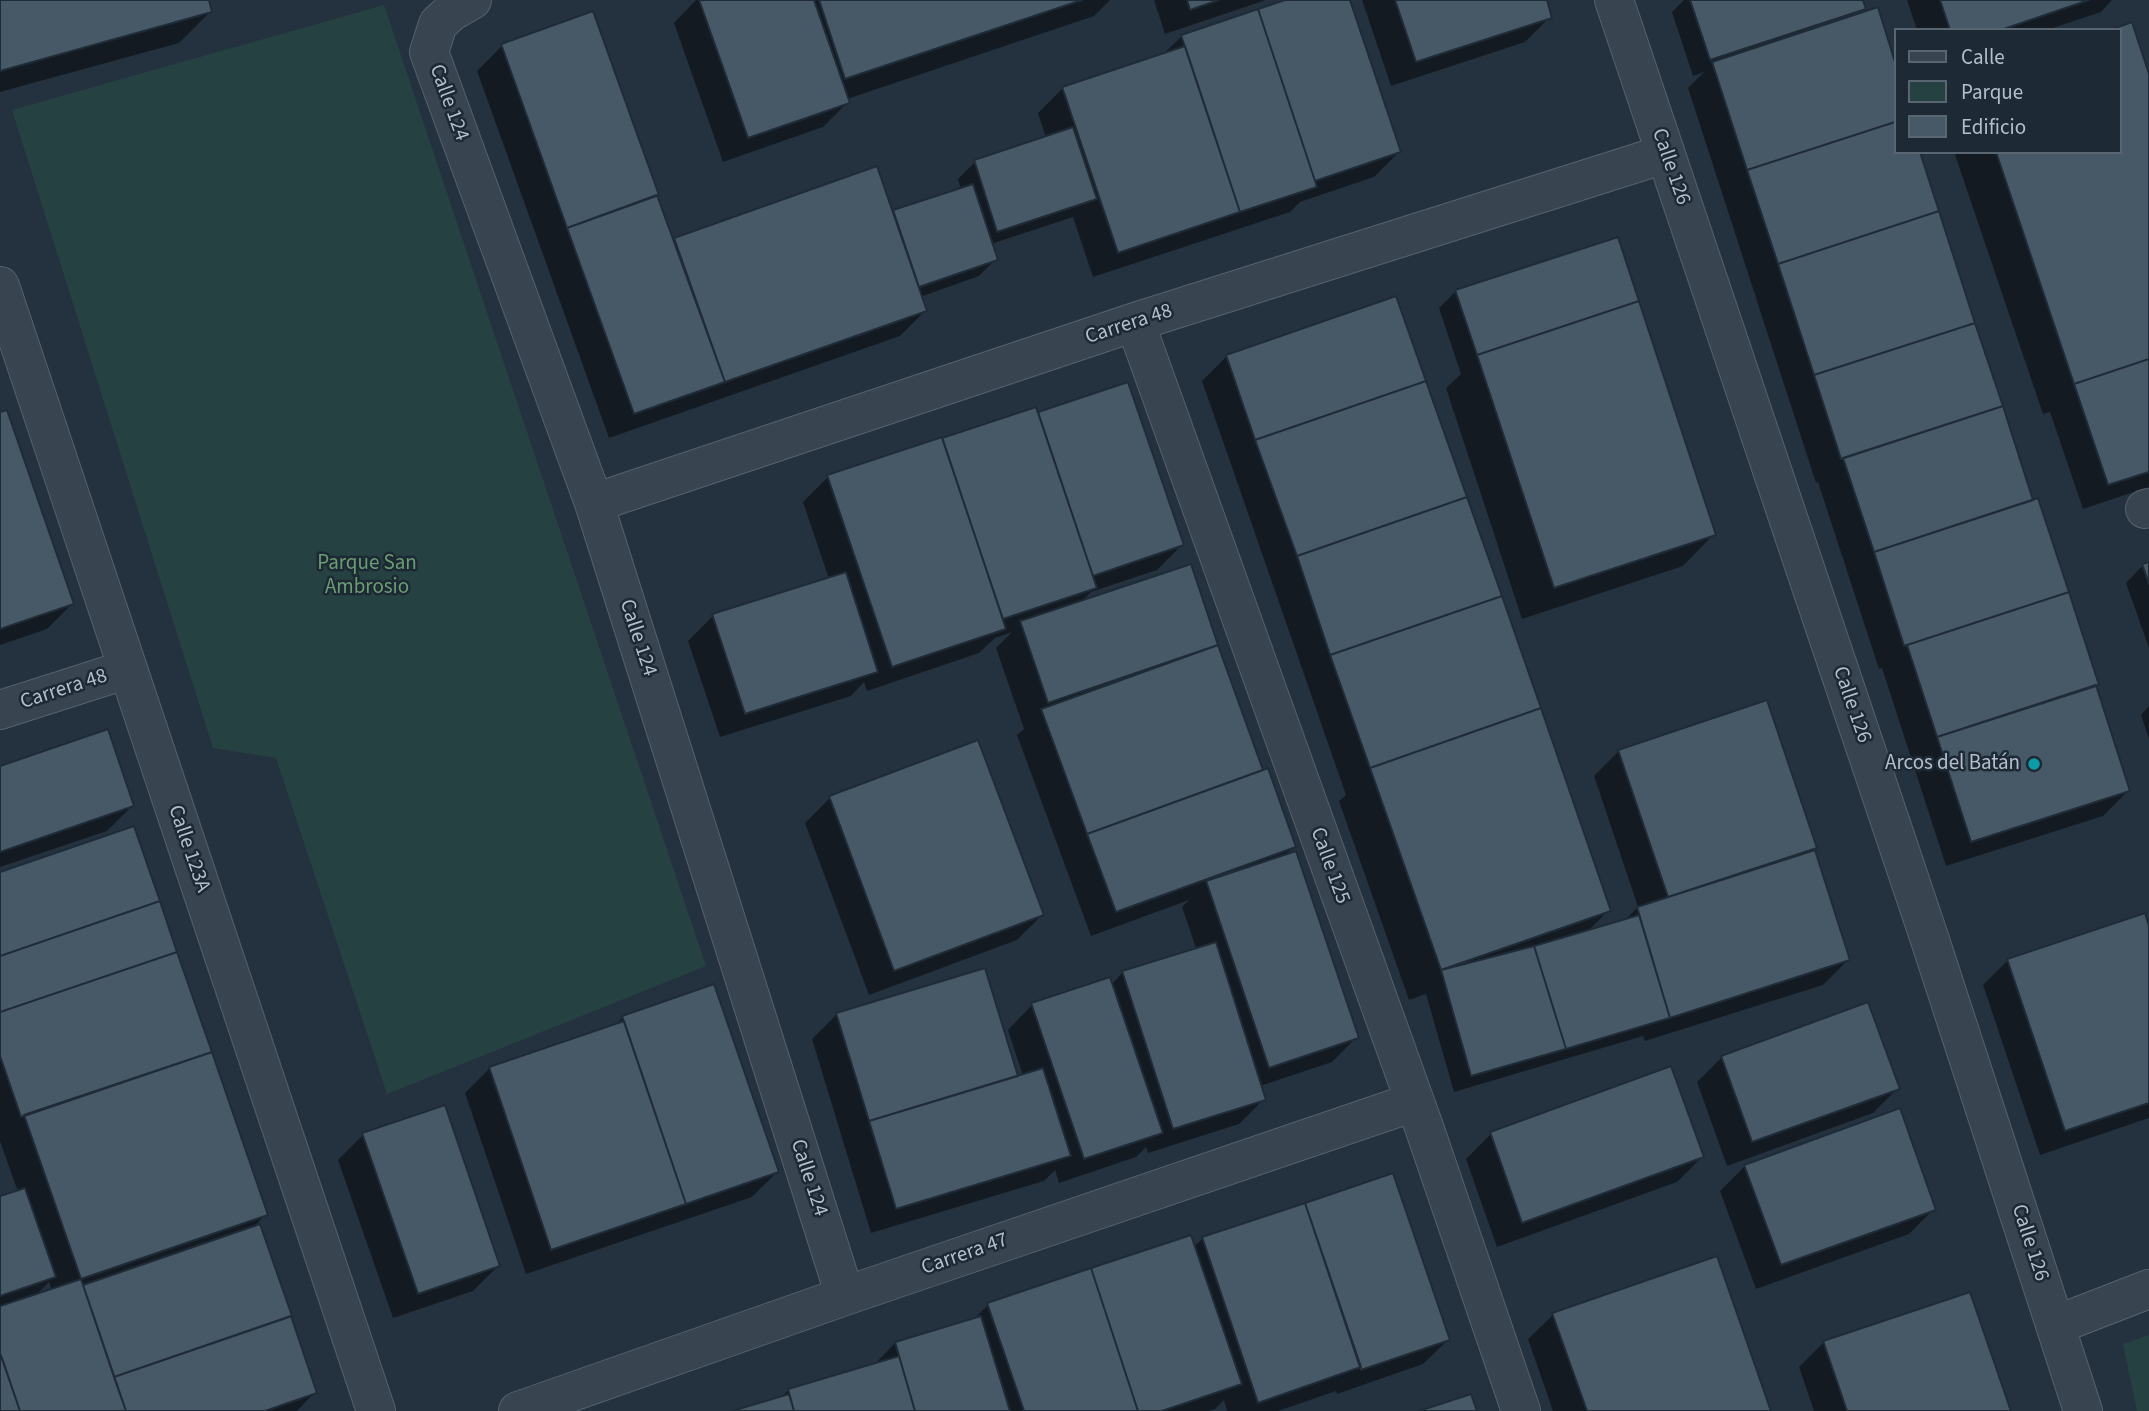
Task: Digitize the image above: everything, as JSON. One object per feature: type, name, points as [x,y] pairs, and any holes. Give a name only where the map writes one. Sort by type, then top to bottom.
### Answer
[{"type":"street","name":"Calle 124","points":[[471,0],[438,24],[429,52],[594,503],[845,1296]]},
{"type":"street","name":"Calle 126","points":[[1614,0],[1934,954],[2083,1411]]},
{"type":"street","name":"Carrera 48","points":[[594,503],[1135,323],[1665,154]]},
{"type":"street","name":"Calle 123A","points":[[0,286],[376,1411]]},
{"type":"street","name":"Calle 125","points":[[1135,323],[1424,1127],[1521,1411]]},
{"type":"street","name":"Carrera 48","points":[[0,710],[128,669]]},
{"type":"street","name":"Carrera 47","points":[[518,1411],[845,1296],[1414,1102]]},
{"type":"street","points":[[2056,1325],[2149,1289]]},
{"type":"green space","name":"Parque San Ambrosio","points":[[384,5],[706,966],[387,1094],[276,758],[213,748],[12,110]]},
{"type":"green space","points":[[2149,1335],[2149,1411],[2137,1411],[2123,1344]]},
{"type":"building","points":[[0,0],[209,0],[212,12],[0,71]]},
{"type":"building","points":[[699,0],[814,0],[850,103],[748,138]]},
{"type":"building","points":[[819,0],[1082,0],[845,79]]},
{"type":"building","points":[[1187,0],[1219,0],[1190,10]]},
{"type":"building","points":[[1285,0],[1350,0],[1401,152],[1315,181],[1258,9]]},
{"type":"building","points":[[1395,0],[1547,0],[1552,18],[1416,62]]},
{"type":"building","points":[[1690,0],[1863,0],[1866,9],[1710,60]]},
{"type":"building","points":[[1940,0],[2089,0],[2007,28],[1949,28]]},
{"type":"building","points":[[1878,7],[1894,59],[1894,122],[1747,170],[1712,62]]},
{"type":"building","points":[[1258,9],[1317,187],[1240,212],[1181,35]]},
{"type":"building","points":[[593,11],[659,195],[567,228],[501,44]]},
{"type":"building","points":[[2132,22],[2149,74],[2149,359],[2074,384],[1997,154],[2121,154],[2121,28],[2116,28]]},
{"type":"building","points":[[1185,46],[1240,212],[1118,253],[1062,87]]},
{"type":"building","points":[[1894,122],[1894,154],[1921,154],[1939,211],[1778,264],[1747,170]]},
{"type":"building","points":[[1073,127],[1097,199],[997,232],[974,160]]},
{"type":"building","points":[[877,166],[927,311],[725,382],[674,238]]},
{"type":"building","points":[[973,184],[998,260],[919,287],[893,210]]},
{"type":"building","points":[[657,195],[725,382],[634,414],[567,228]]},
{"type":"building","points":[[1939,211],[1975,323],[1814,375],[1778,264]]},
{"type":"building","points":[[1618,237],[1639,301],[1477,355],[1455,290]]},
{"type":"building","points":[[1396,296],[1426,381],[1255,440],[1226,355]]},
{"type":"building","points":[[1639,301],[1716,535],[1554,588],[1477,355]]},
{"type":"building","points":[[1975,323],[2003,406],[1841,459],[1814,375]]},
{"type":"building","points":[[2149,359],[2149,472],[2108,485],[2074,384]]},
{"type":"building","points":[[1426,381],[1467,497],[1297,556],[1255,440]]},
{"type":"building","points":[[1128,382],[1184,545],[1093,576],[1038,412]]},
{"type":"building","points":[[2003,406],[2033,500],[1874,552],[1843,458]]},
{"type":"building","points":[[1036,407],[1097,588],[1003,619],[942,438]]},
{"type":"building","points":[[7,410],[74,604],[0,629],[0,412]]},
{"type":"building","points":[[942,437],[1006,629],[892,667],[827,475]]},
{"type":"building","points":[[1467,497],[1502,596],[1330,655],[1297,556]]},
{"type":"building","points":[[2038,498],[2069,592],[1904,646],[1874,552]]},
{"type":"building","points":[[2149,562],[2149,584],[2142,564]]},
{"type":"building","points":[[1191,564],[1218,645],[1048,703],[1020,621]]},
{"type":"building","points":[[846,572],[878,672],[745,714],[712,614]]},
{"type":"building","points":[[2069,592],[2099,685],[1937,737],[1907,645]]},
{"type":"building","points":[[1502,596],[1541,708],[1370,768],[1330,655]]},
{"type":"building","points":[[1218,645],[1263,770],[1087,834],[1041,709]]},
{"type":"building","name":"Arcos del Batán","points":[[2096,685],[2130,791],[1971,842],[1937,737]]},
{"type":"building","points":[[1767,700],[1817,848],[1668,897],[1618,750]]},
{"type":"building","points":[[1541,708],[1611,911],[1441,970],[1370,768]]},
{"type":"building","points":[[108,729],[134,806],[0,852],[0,766]]},
{"type":"building","points":[[978,740],[1044,915],[894,971],[829,796]]},
{"type":"building","points":[[1268,768],[1296,847],[1116,912],[1087,834]]},
{"type":"building","points":[[134,826],[160,901],[0,956],[0,872]]},
{"type":"building","points":[[1815,850],[1850,960],[1670,1018],[1637,907]]},
{"type":"building","points":[[1296,851],[1359,1038],[1269,1068],[1206,881]]},
{"type":"building","points":[[160,901],[177,952],[0,1012],[0,956]]},
{"type":"building","points":[[2145,913],[2149,926],[2149,1103],[2065,1131],[2007,959]]},
{"type":"building","points":[[1639,915],[1670,1018],[1566,1049],[1534,946]]},
{"type":"building","points":[[1216,942],[1266,1100],[1173,1129],[1122,971]]},
{"type":"building","points":[[1534,946],[1566,1049],[1471,1076],[1441,970]]},
{"type":"building","points":[[177,952],[212,1052],[21,1117],[0,1056],[0,1012]]},
{"type":"building","points":[[985,968],[1018,1076],[869,1121],[836,1013]]},
{"type":"building","points":[[1110,977],[1163,1133],[1084,1159],[1031,1003]]},
{"type":"building","points":[[714,984],[779,1172],[686,1204],[622,1016]]},
{"type":"building","points":[[1868,1002],[1900,1089],[1752,1142],[1721,1056]]},
{"type":"building","points":[[624,1021],[686,1204],[551,1250],[489,1067]]},
{"type":"building","points":[[212,1052],[268,1215],[81,1279],[24,1115]]},
{"type":"building","points":[[1671,1066],[1704,1157],[1522,1223],[1490,1132]]},
{"type":"building","points":[[1043,1068],[1071,1156],[896,1209],[869,1121]]},
{"type":"building","points":[[445,1105],[500,1266],[418,1294],[362,1133]]},
{"type":"building","points":[[1900,1108],[1936,1210],[1781,1265],[1744,1165]]},
{"type":"building","points":[[1393,1173],[1450,1340],[1361,1370],[1305,1203]]},
{"type":"building","points":[[25,1188],[56,1277],[0,1296],[0,1196]]},
{"type":"building","points":[[1305,1203],[1361,1367],[1258,1403],[1202,1237]]},
{"type":"building","points":[[260,1224],[292,1316],[114,1377],[83,1285]]},
{"type":"building","points":[[1191,1235],[1242,1384],[1162,1411],[1138,1411],[1091,1268]]},
{"type":"building","points":[[1717,1256],[1771,1411],[1587,1411],[1552,1313]]},
{"type":"building","points":[[1091,1268],[1138,1411],[1024,1411],[987,1303]]},
{"type":"building","points":[[81,1279],[126,1411],[20,1411],[0,1353],[0,1306]]},
{"type":"building","points":[[1970,1292],[2011,1411],[1847,1411],[1823,1341]]},
{"type":"building","points":[[291,1316],[317,1393],[265,1411],[126,1411],[114,1377]]},
{"type":"building","points":[[981,1316],[1010,1411],[915,1411],[895,1342]]},
{"type":"building","points":[[899,1356],[915,1411],[794,1411],[788,1389]]},
{"type":"building","points":[[2,1358],[20,1411],[0,1411]]},
{"type":"building","points":[[789,1394],[794,1411],[732,1411]]},
{"type":"building","points":[[1471,1394],[1477,1411],[1419,1411]]},
{"type":"place","name":"Arcos del Batán","points":[[2034,764]]}]
